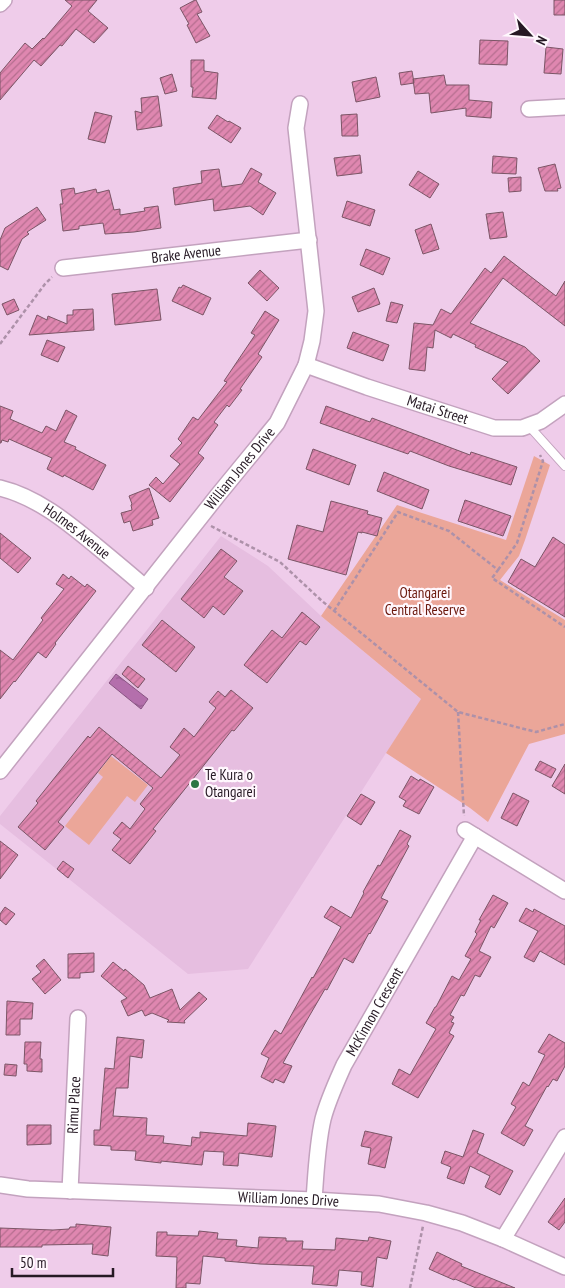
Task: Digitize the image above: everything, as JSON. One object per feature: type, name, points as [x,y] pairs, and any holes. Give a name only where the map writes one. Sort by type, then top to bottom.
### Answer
[{"type":"street","points":[[0,4],[4,0]]},
{"type":"street","name":"William Jones Drive","points":[[0,771],[276,423],[306,365],[312,341],[316,310],[296,128],[300,104]]},
{"type":"street","points":[[529,109],[565,107]]},
{"type":"street","name":"Brake Avenue","points":[[63,268],[309,240]]},
{"type":"street","name":"Matai Street","points":[[306,365],[494,428],[522,428],[529,426],[565,404]]},
{"type":"street","name":"Holmes Avenue","points":[[0,488],[9,490],[43,506],[58,516],[146,588]]},
{"type":"street","points":[[470,833],[565,891]]},
{"type":"street","name":"McKinnon Crescent","points":[[314,1200],[318,1151],[323,1120],[332,1092],[344,1065],[470,833]]},
{"type":"street","name":"Rimu Place","points":[[70,1191],[78,1018]]},
{"type":"street","points":[[503,1239],[565,1137]]},
{"type":"street","name":"William Jones Drive","points":[[0,1185],[28,1189],[379,1204],[426,1213],[462,1223],[565,1267]]},
{"type":"lane","points":[[529,426],[565,466]]},
{"type":"path","points":[[0,344],[45,284],[63,268]]},
{"type":"path","points":[[540,452],[543,461],[517,543],[492,578],[565,627]]},
{"type":"path","points":[[334,611],[398,512],[450,531],[498,570]]},
{"type":"path","points":[[199,520],[280,562],[334,611],[458,712],[536,732],[565,724]]},
{"type":"path","points":[[458,712],[470,833]]},
{"type":"path","points":[[410,1288],[426,1213]]},
{"type":"shaded area","name":"Te Kura o Otangarei","points":[[221,536],[268,566],[321,616],[422,700],[248,969],[188,974],[0,824],[0,816]]},
{"type":"green space","name":"Otangarei Central Reserve","points":[[534,456],[550,465],[519,556],[500,580],[565,620],[565,734],[529,744],[488,822],[470,808],[386,753],[421,699],[321,616],[397,505],[506,540]]},
{"type":"green space","points":[[111,756],[148,785],[135,802],[127,796],[89,845],[65,826],[103,777],[98,773]]},
{"type":"water","points":[[116,674],[148,699],[141,709],[109,683]]},
{"type":"building","points":[[65,0],[97,0],[88,11],[108,28],[94,43],[76,29],[62,46],[60,45],[41,66],[34,60],[0,100],[0,73],[25,43],[32,49],[44,39],[72,6]]},
{"type":"building","points":[[195,0],[202,12],[197,14],[210,36],[196,43],[187,25],[189,24],[180,8]]},
{"type":"building","points":[[554,0],[565,0],[565,15],[554,15]]},
{"type":"building","points":[[480,40],[508,41],[507,65],[479,64]]},
{"type":"building","points":[[546,47],[563,49],[561,74],[544,73]]},
{"type":"building","points":[[191,60],[204,60],[204,71],[218,73],[216,99],[192,97]]},
{"type":"building","points":[[412,71],[414,83],[401,85],[399,73]]},
{"type":"building","points":[[172,74],[177,91],[165,94],[160,78]]},
{"type":"building","points":[[444,75],[446,85],[469,85],[469,100],[492,102],[491,118],[466,116],[466,108],[431,113],[429,93],[415,94],[413,79]]},
{"type":"building","points":[[376,77],[380,97],[356,102],[352,82]]},
{"type":"building","points":[[158,96],[162,126],[137,130],[135,111],[142,113],[141,98]]},
{"type":"building","points":[[95,112],[112,116],[105,143],[88,139]]},
{"type":"building","points":[[357,114],[358,136],[342,136],[341,115]]},
{"type":"building","points":[[217,115],[241,128],[231,143],[208,128]]},
{"type":"building","points":[[360,155],[362,173],[337,176],[334,158]]},
{"type":"building","points":[[493,156],[517,158],[516,174],[492,173]]},
{"type":"building","points":[[555,164],[561,188],[557,189],[558,191],[545,191],[538,168]]},
{"type":"building","points":[[251,168],[262,174],[258,182],[276,193],[263,215],[250,206],[214,211],[213,199],[175,205],[173,188],[202,183],[201,171],[219,169],[222,187],[242,184]]},
{"type":"building","points":[[418,171],[439,184],[430,198],[409,185]]},
{"type":"building","points":[[521,177],[521,191],[509,192],[508,178]]},
{"type":"building","points":[[74,188],[75,194],[96,189],[97,193],[109,190],[114,210],[120,209],[120,215],[145,211],[144,208],[158,206],[161,228],[105,234],[103,223],[79,226],[79,229],[63,231],[60,204],[63,204],[61,190]]},
{"type":"building","points":[[347,201],[375,210],[370,226],[342,217]]},
{"type":"building","points":[[37,207],[46,220],[27,232],[29,234],[22,239],[8,270],[0,266],[0,240],[5,228]]},
{"type":"building","points":[[503,212],[507,237],[490,239],[486,214]]},
{"type":"building","points":[[431,224],[439,249],[423,254],[415,230]]},
{"type":"building","points":[[366,249],[390,258],[383,275],[360,265]]},
{"type":"building","points":[[504,256],[556,296],[565,281],[565,326],[503,278],[470,323],[525,347],[540,361],[508,394],[492,379],[508,362],[475,347],[476,345],[453,334],[451,338],[435,330],[433,348],[427,347],[425,371],[409,369],[414,323],[433,325],[441,309],[451,314],[485,268],[491,273]]},
{"type":"building","points":[[260,270],[279,288],[267,301],[248,283]]},
{"type":"building","points":[[183,285],[211,298],[203,315],[172,301],[179,287],[181,288]]},
{"type":"building","points":[[374,288],[380,304],[358,312],[352,297]]},
{"type":"building","points":[[157,289],[161,320],[115,325],[112,294]]},
{"type":"building","points":[[14,299],[19,310],[7,315],[2,304]]},
{"type":"building","points":[[391,302],[403,305],[397,323],[386,321]]},
{"type":"building","points":[[93,309],[94,330],[29,335],[37,315],[47,320],[48,316],[67,324],[67,315],[73,315],[73,310]]},
{"type":"building","points":[[265,311],[279,320],[258,354],[262,357],[240,389],[242,390],[214,422],[218,425],[198,453],[204,458],[170,502],[149,485],[156,477],[163,484],[180,464],[170,456],[182,443],[178,439],[193,417],[198,420],[227,382],[224,381],[255,335],[251,333]]},
{"type":"building","points":[[353,332],[389,345],[383,361],[347,348]]},
{"type":"building","points":[[47,340],[65,347],[58,362],[41,355]]},
{"type":"building","points":[[0,406],[13,411],[10,419],[42,433],[46,426],[56,431],[66,410],[77,416],[64,442],[106,465],[93,490],[64,475],[63,477],[47,469],[52,458],[9,439],[8,442],[2,440],[0,443]]},
{"type":"building","points":[[326,406],[370,422],[372,418],[470,455],[471,452],[517,467],[511,485],[449,466],[410,451],[408,454],[320,423]]},
{"type":"building","points":[[313,449],[356,465],[349,485],[306,469]]},
{"type":"building","points":[[384,472],[429,490],[422,509],[377,491]]},
{"type":"building","points":[[149,488],[159,518],[152,520],[153,525],[133,531],[130,521],[124,523],[121,513],[132,510],[129,496]]},
{"type":"building","points":[[465,500],[511,516],[503,536],[458,521]]},
{"type":"building","points":[[331,501],[368,511],[367,514],[382,518],[377,536],[358,532],[346,575],[288,559],[297,525],[323,532]]},
{"type":"building","points":[[0,533],[31,558],[18,573],[0,558]]},
{"type":"building","points":[[553,537],[565,545],[565,617],[508,582],[521,559],[535,567]]},
{"type":"building","points":[[221,549],[237,561],[224,577],[243,591],[224,615],[213,606],[204,618],[181,599]]},
{"type":"building","points":[[63,574],[69,579],[71,576],[85,587],[87,584],[96,591],[55,643],[46,658],[38,652],[0,699],[0,650],[13,660],[43,620],[41,618],[64,589],[56,584]]},
{"type":"building","points":[[302,612],[320,627],[306,645],[300,641],[267,683],[244,665],[272,630],[282,638]]},
{"type":"building","points":[[162,620],[195,647],[176,672],[142,645]]},
{"type":"building","points":[[128,666],[145,679],[138,688],[122,674]]},
{"type":"building","points":[[231,690],[253,708],[234,731],[232,730],[153,829],[156,831],[130,864],[112,850],[121,839],[113,833],[122,822],[130,829],[145,809],[140,804],[153,788],[112,754],[58,822],[64,827],[45,850],[18,827],[38,803],[36,801],[88,736],[90,738],[99,727],[161,778],[180,755],[170,747],[184,728],[194,737],[216,708],[209,702],[218,691],[225,697]]},
{"type":"building","points":[[540,761],[556,769],[551,778],[535,770]]},
{"type":"building","points":[[565,764],[565,794],[552,786]]},
{"type":"building","points":[[411,776],[434,787],[419,814],[403,806],[406,801],[399,797]]},
{"type":"building","points":[[513,793],[529,801],[517,826],[501,818]]},
{"type":"building","points":[[361,794],[375,802],[361,825],[347,816]]},
{"type":"building","points":[[400,830],[411,836],[407,844],[409,846],[381,898],[388,901],[370,934],[353,963],[344,958],[327,990],[325,989],[307,1020],[283,1063],[292,1066],[284,1083],[275,1079],[273,1083],[261,1077],[269,1058],[261,1054],[275,1030],[281,1034],[341,927],[324,917],[331,906],[351,918],[378,865],[380,866]]},
{"type":"building","points":[[0,841],[18,855],[0,879]]},
{"type":"building","points":[[63,861],[74,869],[68,878],[57,869]]},
{"type":"building","points":[[493,895],[508,903],[494,928],[491,926],[479,951],[491,957],[480,977],[475,975],[464,996],[461,995],[450,1015],[454,1017],[451,1022],[454,1023],[449,1033],[454,1036],[418,1098],[392,1084],[399,1069],[410,1075],[436,1029],[426,1023],[452,976],[459,980],[471,959],[465,956],[477,934],[475,932],[481,920],[479,920]]},
{"type":"building","points":[[5,907],[15,914],[6,925],[0,920],[0,914]]},
{"type":"building","points":[[526,908],[533,912],[534,909],[565,926],[565,965],[540,951],[534,962],[524,957],[538,931],[519,921]]},
{"type":"building","points":[[94,953],[94,972],[80,973],[80,978],[68,978],[68,954]]},
{"type":"building","points":[[44,959],[61,980],[45,994],[32,979],[41,972],[36,966]]},
{"type":"building","points":[[113,962],[124,971],[125,969],[144,985],[150,998],[172,989],[180,1010],[199,992],[207,999],[184,1021],[185,1023],[167,1022],[169,1020],[152,1013],[145,1016],[142,1010],[128,1016],[121,1001],[127,998],[101,976]]},
{"type":"building","points":[[7,1001],[33,1003],[32,1019],[20,1019],[20,1035],[6,1035]]},
{"type":"building","points":[[549,1034],[565,1043],[565,1066],[557,1081],[553,1079],[547,1086],[525,1126],[533,1130],[524,1146],[501,1133],[516,1107],[511,1104],[523,1082],[529,1086],[545,1055],[538,1052]]},
{"type":"building","points":[[117,1037],[144,1040],[142,1058],[130,1056],[128,1088],[116,1088],[113,1116],[147,1118],[146,1135],[164,1136],[163,1143],[191,1146],[192,1137],[200,1138],[200,1132],[247,1136],[248,1123],[276,1126],[272,1157],[239,1153],[238,1166],[223,1165],[224,1152],[204,1151],[202,1165],[161,1161],[161,1163],[135,1160],[136,1151],[111,1150],[111,1146],[94,1145],[94,1130],[100,1130],[105,1068],[114,1069]]},
{"type":"building","points":[[25,1042],[41,1042],[40,1059],[42,1059],[42,1072],[27,1071],[27,1064],[24,1064]]},
{"type":"building","points":[[5,1064],[17,1065],[16,1076],[4,1075]]},
{"type":"building","points":[[27,1125],[51,1125],[51,1144],[27,1145]]},
{"type":"building","points":[[473,1130],[484,1134],[477,1153],[513,1171],[500,1195],[485,1187],[490,1176],[470,1166],[464,1184],[447,1178],[451,1167],[441,1163],[445,1151],[463,1157]]},
{"type":"building","points":[[365,1131],[392,1137],[385,1168],[368,1164],[371,1148],[361,1146]]},
{"type":"building","points":[[565,1198],[565,1222],[559,1230],[548,1222]]},
{"type":"building","points":[[76,1224],[111,1227],[108,1256],[92,1254],[93,1244],[0,1247],[0,1228],[53,1230],[69,1229],[70,1227],[76,1227]]},
{"type":"building","points":[[199,1231],[218,1233],[217,1239],[237,1240],[236,1246],[258,1248],[259,1237],[286,1238],[286,1241],[303,1241],[302,1249],[335,1250],[336,1238],[368,1241],[369,1237],[391,1241],[387,1259],[377,1257],[373,1287],[361,1285],[362,1272],[339,1270],[337,1286],[312,1284],[314,1266],[225,1261],[225,1258],[203,1256],[200,1284],[186,1283],[186,1288],[176,1288],[177,1257],[156,1256],[157,1232],[167,1232],[167,1235],[198,1236]]},
{"type":"building","points":[[437,1252],[462,1264],[461,1266],[515,1288],[476,1288],[429,1269]]},
{"type":"place","name":"Te Kura o Otangarei","points":[[195,784]]}]
